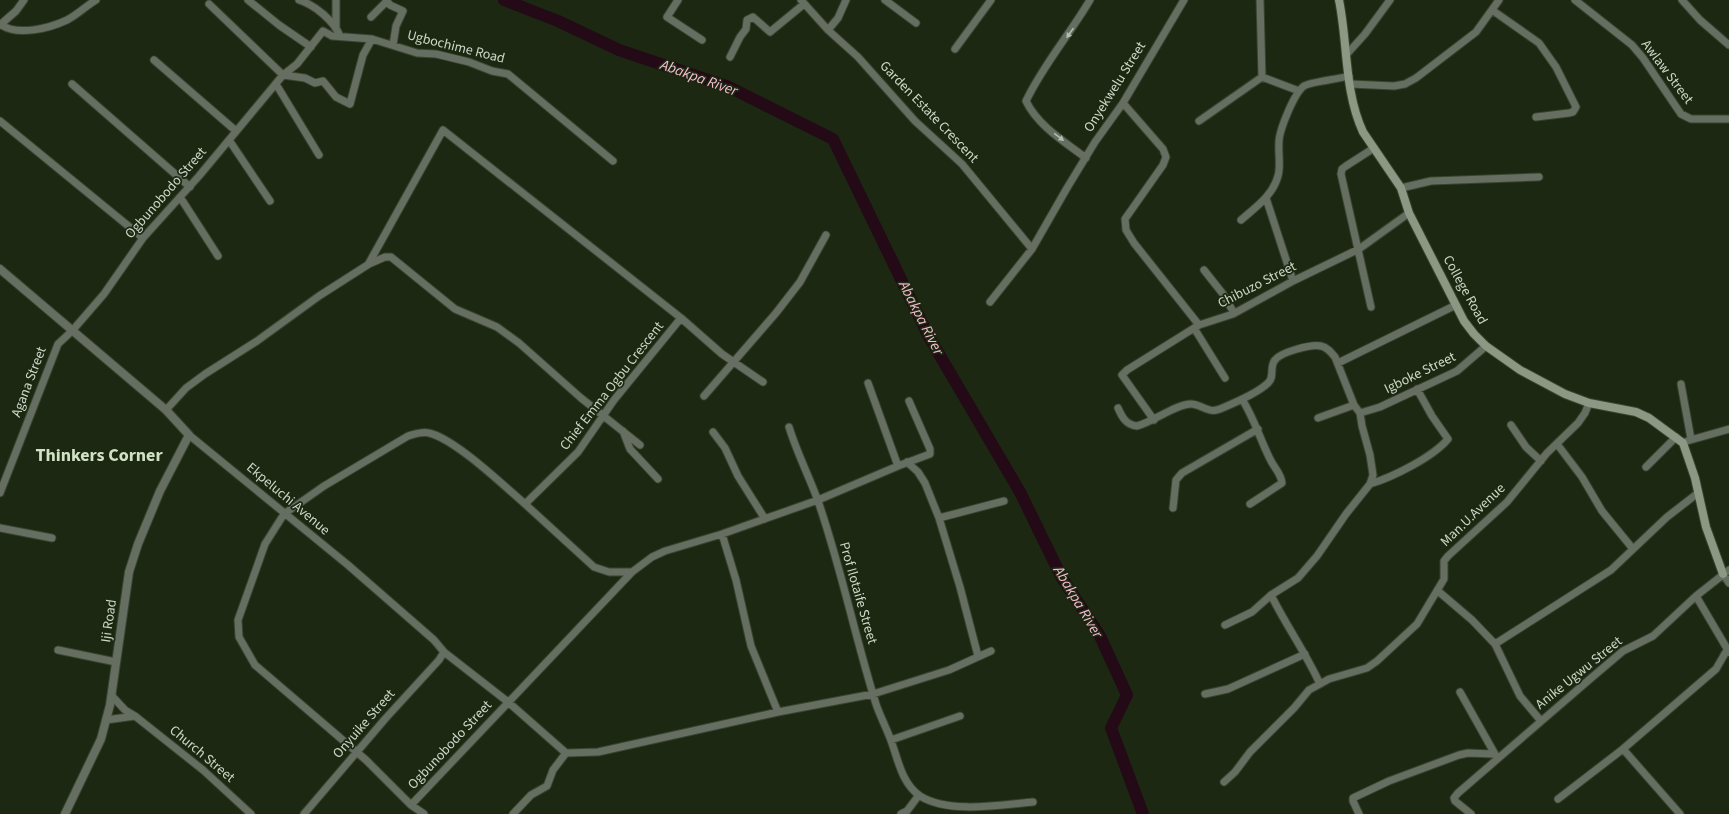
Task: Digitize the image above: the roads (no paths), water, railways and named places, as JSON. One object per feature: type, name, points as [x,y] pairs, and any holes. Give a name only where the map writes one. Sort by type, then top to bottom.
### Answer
[{"type":"main road","name":"College Road","points":[[1339,0],[1349,80],[1359,123],[1401,188],[1410,213],[1456,305],[1474,334],[1497,355],[1520,370],[1565,394],[1588,404],[1636,412],[1649,418],[1676,437],[1687,441],[1706,527],[1726,572]]},
{"type":"street","points":[[24,0],[16,11],[0,25],[8,29],[23,30],[56,24],[68,19],[96,0]]},
{"type":"street","points":[[248,0],[279,25],[311,47]]},
{"type":"street","points":[[299,0],[310,5],[336,28]]},
{"type":"street","points":[[336,0],[335,22],[340,36]]},
{"type":"street","points":[[678,0],[667,17],[702,40]]},
{"type":"street","points":[[828,30],[838,18],[846,0]]},
{"type":"street","points":[[885,0],[916,23]]},
{"type":"street","points":[[955,49],[991,0]]},
{"type":"street","points":[[1086,158],[1054,134],[1032,113],[1026,101],[1034,86],[1074,27],[1090,0]]},
{"type":"street","name":"Onyekwelu Street","points":[[990,302],[1032,249],[1095,142],[1123,103],[1184,0]]},
{"type":"street","points":[[1199,121],[1262,77],[1260,0]]},
{"type":"street","points":[[1346,55],[1365,34],[1390,0]]},
{"type":"street","points":[[1241,220],[1266,198],[1278,175],[1279,140],[1281,129],[1299,91],[1304,86],[1349,80],[1394,86],[1405,84],[1476,32],[1499,0]]},
{"type":"street","name":"Awlaw Street","points":[[1575,0],[1632,46],[1681,114],[1692,119],[1729,119]]},
{"type":"street","points":[[1682,0],[1700,20],[1729,46]]},
{"type":"street","points":[[371,17],[386,1],[403,11],[396,26],[393,45]]},
{"type":"street","points":[[730,57],[740,37],[746,29],[747,20],[753,17],[768,32],[772,31],[802,2]]},
{"type":"street","name":"Garden Estate Crescent","points":[[802,2],[828,30],[858,57],[915,121],[962,164],[1032,249]]},
{"type":"street","points":[[210,4],[283,75],[304,78],[315,83],[323,81],[336,96],[350,104],[363,55],[372,39]]},
{"type":"street","points":[[1492,10],[1539,43],[1556,67],[1576,107],[1574,112],[1536,117]]},
{"type":"street","name":"Ugbochime Road","points":[[283,75],[297,64],[323,31],[332,36],[372,39],[417,53],[436,54],[481,65],[492,71],[508,74],[612,161]]},
{"type":"street","points":[[154,60],[236,131]]},
{"type":"street","name":"Ogbunobodo Street","points":[[72,331],[104,294],[143,238],[190,187],[283,75]]},
{"type":"street","points":[[1262,77],[1299,91]]},
{"type":"street","points":[[72,84],[190,187]]},
{"type":"street","points":[[276,84],[319,154]]},
{"type":"street","points":[[1123,103],[1163,149],[1166,158],[1163,165],[1124,219],[1126,230],[1134,244],[1196,326],[1225,378]]},
{"type":"street","points":[[0,121],[143,238]]},
{"type":"street","points":[[369,264],[443,130],[681,318]]},
{"type":"street","points":[[229,140],[270,201]]},
{"type":"street","points":[[1371,307],[1342,169],[1374,148]]},
{"type":"street","points":[[1401,188],[1431,181],[1539,177]]},
{"type":"street","points":[[180,197],[218,256]]},
{"type":"street","points":[[1266,198],[1293,281]]},
{"type":"street","name":"Chibuzo Street","points":[[1154,420],[1122,375],[1127,370],[1149,354],[1196,326],[1234,313],[1293,281],[1359,249],[1410,213]]},
{"type":"street","points":[[704,396],[776,313],[800,282],[826,235]]},
{"type":"street","points":[[166,410],[186,388],[205,374],[369,264],[385,257],[391,257],[455,309],[496,327],[519,343],[640,445]]},
{"type":"street","name":"Ekpeluchi Avenue","points":[[0,269],[166,410],[189,435],[348,565],[434,640],[444,652],[508,702],[566,753]]},
{"type":"street","points":[[1204,270],[1223,294],[1234,313]]},
{"type":"street","points":[[1338,363],[1456,305]]},
{"type":"street","name":"Chief Emma Ogbu Crescent","points":[[526,504],[578,452],[649,356],[681,318],[706,340],[763,382]]},
{"type":"street","name":"Agana Street","points":[[0,493],[58,344],[72,331]]},
{"type":"street","points":[[1118,408],[1125,421],[1131,425],[1144,424],[1190,404],[1211,411],[1218,410],[1242,399],[1269,383],[1272,378],[1272,366],[1275,359],[1282,355],[1310,346],[1322,346],[1331,350],[1338,363],[1354,405],[1360,413],[1370,455],[1372,475],[1370,484],[1346,514],[1317,556],[1298,578],[1271,595],[1252,612],[1225,625]]},
{"type":"street","name":"Igboke Street","points":[[1360,413],[1380,407],[1457,371],[1486,346]]},
{"type":"street","points":[[868,383],[898,466]]},
{"type":"street","points":[[1681,384],[1687,441],[1729,429]]},
{"type":"street","points":[[1370,484],[1390,477],[1412,465],[1442,446],[1448,439],[1432,416],[1417,389]]},
{"type":"street","points":[[1242,399],[1258,429],[1270,460],[1281,476],[1282,484],[1250,504]]},
{"type":"street","name":"Ogbunobodo Street","points":[[411,806],[464,752],[508,702],[632,572],[652,557],[665,551],[722,534],[818,500],[907,462],[930,454],[931,452],[909,401]]},
{"type":"street","name":"Man.U.Avenue","points":[[1224,782],[1235,772],[1250,752],[1294,708],[1309,690],[1319,682],[1367,668],[1378,661],[1417,624],[1444,579],[1444,561],[1507,502],[1541,461],[1585,413],[1588,404]]},
{"type":"street","points":[[1318,418],[1354,405]]},
{"type":"street","points":[[1511,425],[1526,446],[1541,461]]},
{"type":"street","name":"Prof Ilotaife Street","points":[[789,428],[799,458],[818,500],[873,694],[903,776],[919,795]]},
{"type":"street","points":[[1173,508],[1176,480],[1182,473],[1258,429]]},
{"type":"street","points":[[622,431],[630,449],[658,479]]},
{"type":"street","points":[[713,432],[725,448],[738,476],[765,519]]},
{"type":"street","points":[[424,814],[411,806],[374,768],[255,664],[239,638],[238,620],[244,600],[265,544],[284,514],[324,486],[408,436],[418,433],[429,433],[444,440],[466,455],[526,504],[594,567],[609,572],[632,572]]},
{"type":"street","name":"Iji Road","points":[[65,814],[101,739],[112,696],[129,572],[138,544],[160,491],[189,435]]},
{"type":"street","points":[[1646,467],[1676,437]]},
{"type":"street","points":[[1557,444],[1582,477],[1605,516],[1633,549]]},
{"type":"street","points":[[907,462],[918,472],[925,483],[939,518],[960,587],[978,656]]},
{"type":"street","points":[[1495,644],[1611,570],[1667,518],[1698,493]]},
{"type":"street","points":[[939,518],[1004,501]]},
{"type":"street","points":[[0,528],[52,538]]},
{"type":"street","points":[[722,534],[736,580],[751,646],[778,712]]},
{"type":"street","points":[[1726,572],[1729,583]]},
{"type":"street","name":"Anike Ugwu Street","points":[[1471,814],[1455,801],[1454,798],[1496,756],[1527,734],[1623,651],[1653,636],[1696,596],[1726,572]]},
{"type":"street","points":[[1438,591],[1472,620],[1495,644],[1520,696],[1541,721]]},
{"type":"street","points":[[1271,595],[1282,618],[1306,654],[1319,682]]},
{"type":"street","points":[[1558,799],[1623,749],[1716,669],[1728,651],[1719,632],[1696,596]]},
{"type":"street","points":[[58,650],[116,662]]},
{"type":"street","points":[[514,814],[531,795],[547,786],[553,770],[566,753],[598,752],[778,712],[873,694],[949,670],[991,651]]},
{"type":"street","name":"Onyuike Street","points":[[304,814],[439,660],[444,652]]},
{"type":"street","points":[[1205,694],[1228,689],[1306,654]]},
{"type":"street","points":[[1460,692],[1496,756]]},
{"type":"street","name":"Church Street","points":[[112,696],[125,710],[135,716],[203,770],[250,814]]},
{"type":"street","points":[[106,720],[135,716]]},
{"type":"street","points":[[891,740],[960,716]]},
{"type":"street","points":[[1623,749],[1680,814]]},
{"type":"street","points":[[1360,814],[1353,801],[1353,798],[1389,781],[1468,752],[1496,756]]},
{"type":"street","points":[[901,814],[907,811],[919,795],[930,802],[963,807],[1033,802]]},
{"type":"waterway","name":"Abakpa River","points":[[504,0],[558,21],[619,50],[729,87],[833,139],[929,337],[1020,492],[1062,578],[1100,636],[1127,695],[1111,728],[1143,814]]},
{"type":"district","name":"Thinkers Corner","points":[[99,455]]}]
